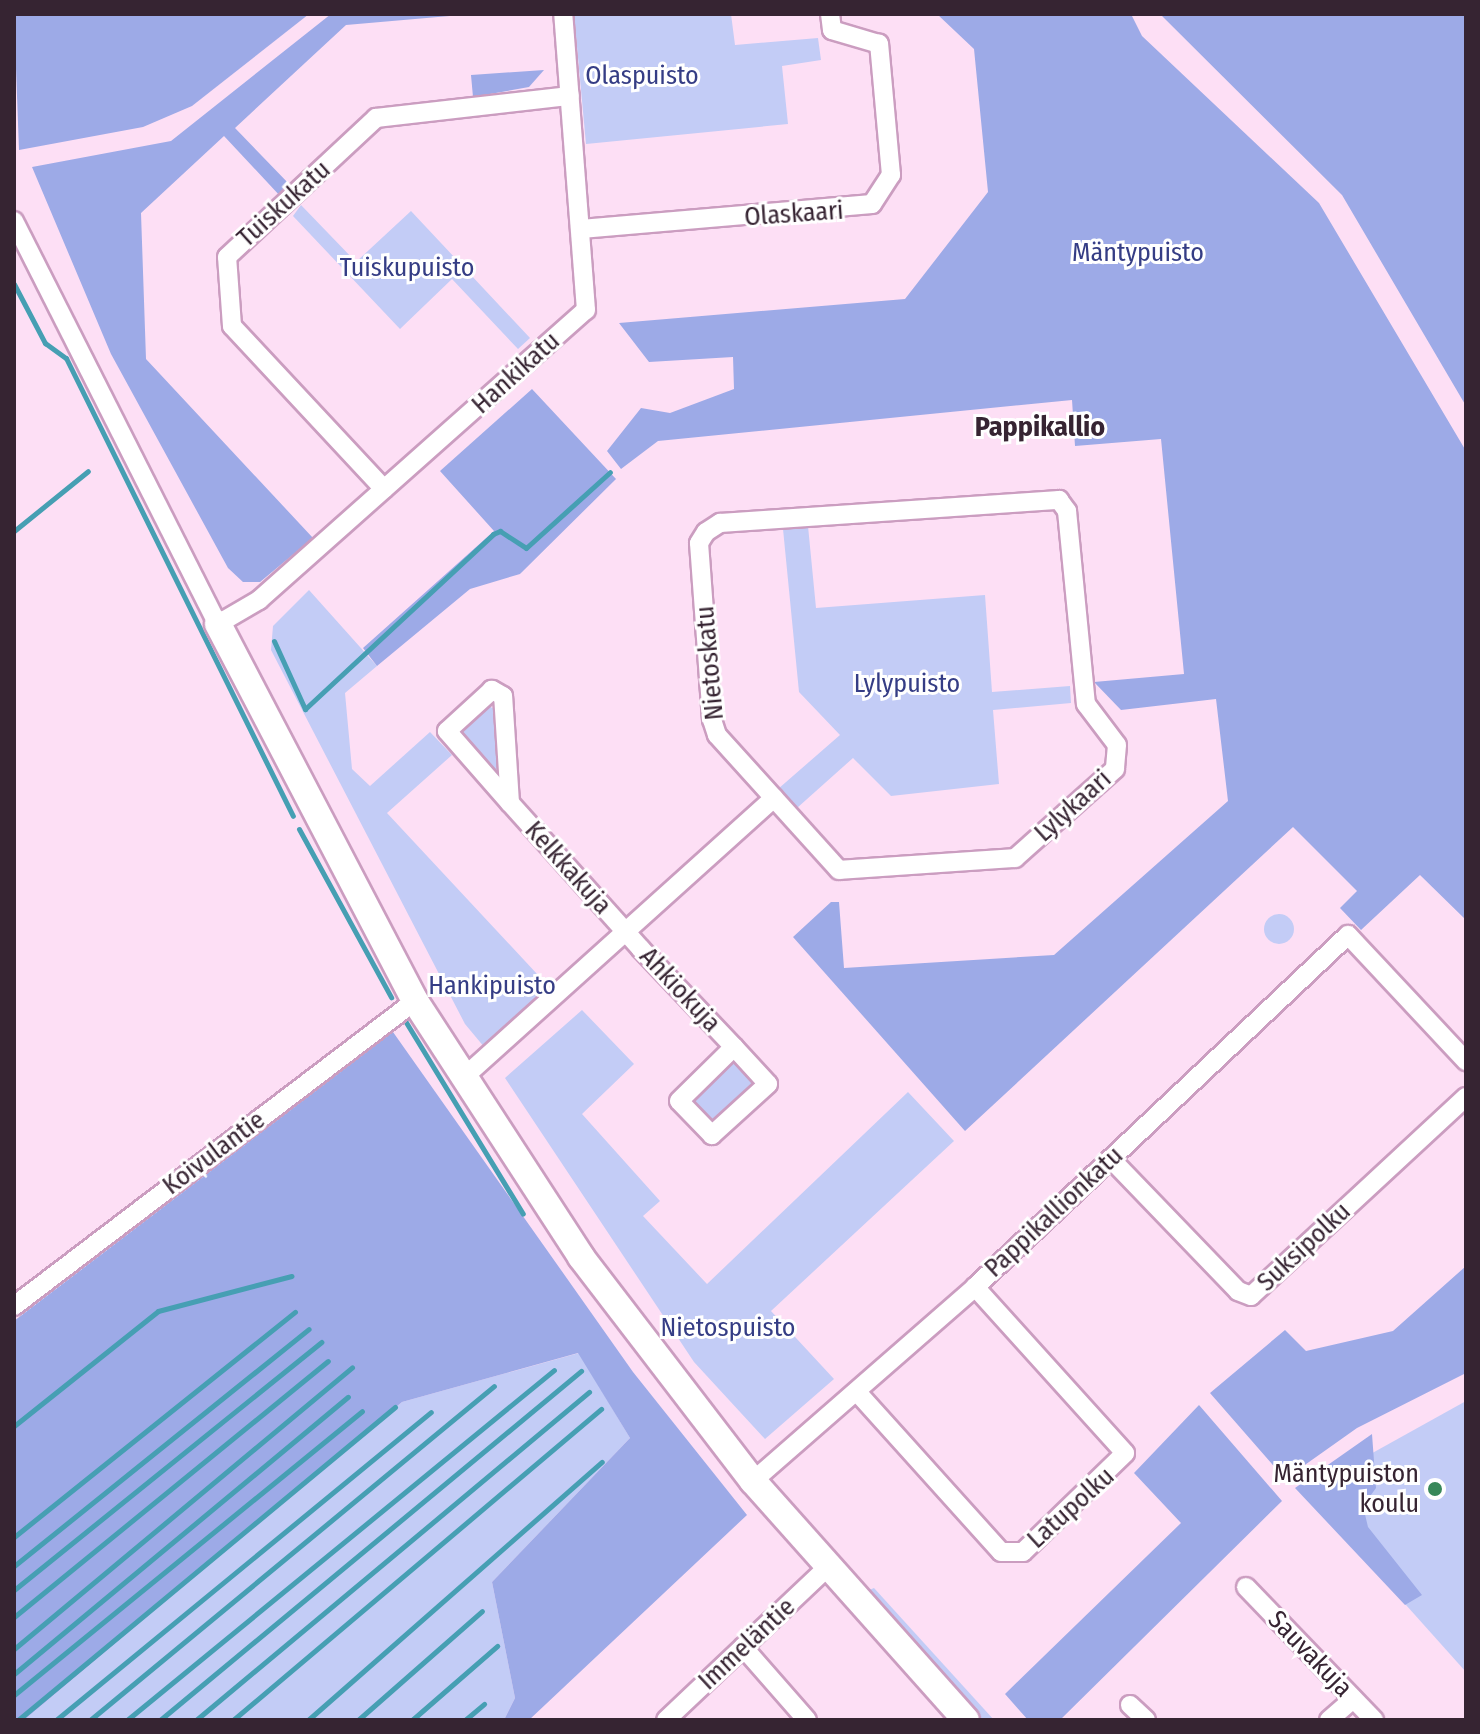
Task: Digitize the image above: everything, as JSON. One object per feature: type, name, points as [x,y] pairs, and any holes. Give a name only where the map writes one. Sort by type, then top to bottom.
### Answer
[{"type":"street","name":"Hankikatu","points":[[218,624],[259,600],[586,310],[563,14]]},
{"type":"street","name":"Olaskaari","points":[[581,229],[872,204],[891,175],[879,44],[832,30],[830,14]]},
{"type":"street","name":"Tuiskukatu","points":[[384,489],[232,326],[227,257],[376,118],[570,96]]},
{"type":"street","points":[[14,221],[218,624],[415,1001],[463,1078],[581,1257],[753,1481],[966,1720]]},
{"type":"street","name":"Lylykaari","points":[[774,798],[839,870],[1015,858],[1115,769],[1117,745],[1086,704],[1067,511],[1050,496]]},
{"type":"street","name":"Nietoskatu","points":[[774,798],[717,735],[712,720],[699,543],[706,532],[720,523],[1050,496]]},
{"type":"street","name":"Kelkkakuja","points":[[510,803],[503,696],[492,690],[447,731],[510,803],[626,933]]},
{"type":"street","points":[[463,1078],[774,798]]},
{"type":"street","name":"Ahkiokuja","points":[[626,933],[734,1047],[768,1084],[712,1135],[679,1101],[734,1047]]},
{"type":"street","name":"Pappikallionkatu","points":[[753,1481],[975,1287],[1348,935],[1466,1061]]},
{"type":"street","name":"Koivulantie","points":[[14,1306],[415,1001]]},
{"type":"street","name":"Suksipolku","points":[[1111,1159],[1238,1291],[1251,1296],[1466,1097]]},
{"type":"street","name":"Latupolku","points":[[857,1392],[1001,1552],[1023,1552],[1125,1453],[975,1287]]},
{"type":"street","name":"Immeläntie","points":[[666,1720],[828,1567]]},
{"type":"street","name":"Sauvakuja","points":[[1246,1587],[1374,1720]]},
{"type":"street","points":[[743,1647],[807,1720]]},
{"type":"street","points":[[1329,1720],[1353,1699]]},
{"type":"street","points":[[1130,1705],[1146,1720]]},
{"type":"green space","points":[[14,14],[309,14],[192,106],[143,127],[19,150]]},
{"type":"green space","points":[[331,14],[461,15],[346,25],[235,128],[291,186],[281,197],[224,136],[141,213],[146,359],[313,538],[260,582],[243,582],[228,568],[111,354],[32,167],[171,141]]},
{"type":"green space","name":"Olaspuisto","points":[[574,14],[731,14],[735,45],[818,38],[821,60],[782,66],[788,124],[586,144]]},
{"type":"green space","name":"Mäntypuisto","points":[[937,14],[1131,14],[1142,36],[1319,203],[1466,451],[1466,920],[1420,875],[1361,930],[1340,908],[1357,891],[1293,827],[965,1131],[793,937],[831,902],[839,902],[844,968],[1054,955],[1228,801],[1216,699],[1121,710],[1094,682],[1184,674],[1161,439],[1075,446],[1072,400],[658,441],[621,469],[607,451],[641,408],[670,413],[734,389],[733,357],[649,362],[619,323],[905,299],[988,192],[974,49]]},
{"type":"green space","points":[[1160,14],[1466,14],[1466,406],[1342,195]]},
{"type":"green space","points":[[544,70],[529,87],[473,97],[471,75]]},
{"type":"green space","name":"Tuiskupuisto","points":[[301,205],[356,262],[411,211],[530,338],[518,349],[452,279],[400,329],[293,216]]},
{"type":"green space","points":[[532,389],[616,479],[520,574],[470,589],[377,666],[363,648],[494,531],[440,471]]},
{"type":"green space","name":"Lylypuisto","points":[[808,526],[816,608],[985,595],[992,692],[1070,686],[1071,703],[993,710],[999,784],[891,796],[853,758],[797,808],[778,789],[840,735],[799,692],[783,529]]},
{"type":"green space","name":"Hankipuisto","points":[[309,590],[377,666],[345,693],[352,769],[370,786],[430,732],[452,755],[387,813],[551,989],[485,1048],[465,1024],[271,650],[273,626]]},
{"type":"green space","points":[[487,705],[496,710],[501,767],[493,772],[459,733]]},
{"type":"green space","points":[[1279,914],[1290,918],[1294,929],[1290,940],[1279,944],[1268,940],[1264,929],[1268,918]]},
{"type":"green space","name":"Nietospuisto","points":[[582,1010],[634,1064],[582,1114],[660,1201],[643,1216],[707,1284],[908,1092],[954,1141],[771,1311],[834,1379],[765,1439],[694,1362],[505,1078]]},
{"type":"green space","points":[[393,1032],[633,1372],[747,1515],[529,1720],[504,1720],[515,1698],[492,1582],[630,1438],[578,1353],[402,1402],[24,1720],[14,1720],[14,1321]]},
{"type":"green space","points":[[733,1060],[756,1084],[712,1126],[689,1102]]},
{"type":"green space","points":[[1466,1266],[1466,1373],[1357,1428],[1285,1479],[1210,1393],[1285,1330],[1306,1351],[1393,1331]]},
{"type":"green space","points":[[579,1353],[630,1438],[492,1582],[515,1698],[504,1720],[24,1720],[402,1402]]},
{"type":"green space","points":[[1466,1401],[1466,1672],[1304,1491]]},
{"type":"green space","points":[[1199,1405],[1282,1501],[1060,1720],[1028,1720],[1005,1694],[1181,1523],[1134,1473]]},
{"type":"green space","points":[[1372,1434],[1376,1488],[1363,1506],[1368,1527],[1422,1595],[1405,1605],[1295,1488]]},
{"type":"green space","points":[[874,1588],[994,1720],[980,1720],[905,1638],[867,1591]]},
{"type":"waterway","points":[[14,284],[45,343],[66,358],[293,816]]},
{"type":"waterway","points":[[14,531],[88,471]]},
{"type":"waterway","points":[[274,641],[305,709],[493,534],[500,531],[526,548],[610,472]]},
{"type":"waterway","points":[[299,829],[391,997]]},
{"type":"waterway","points":[[404,1019],[523,1214]]},
{"type":"waterway","points":[[14,1426],[158,1311],[291,1276]]},
{"type":"waterway","points":[[14,1537],[295,1312]]},
{"type":"waterway","points":[[14,1566],[309,1329]]},
{"type":"waterway","points":[[14,1590],[321,1342]]},
{"type":"waterway","points":[[14,1617],[328,1361]]},
{"type":"waterway","points":[[14,1649],[352,1367]]},
{"type":"waterway","points":[[127,1720],[554,1370]]},
{"type":"waterway","points":[[160,1720],[581,1371]]},
{"type":"waterway","points":[[90,1720],[494,1386]]},
{"type":"waterway","points":[[196,1720],[589,1392]]},
{"type":"waterway","points":[[14,1674],[348,1397]]},
{"type":"waterway","points":[[18,1720],[395,1407]]},
{"type":"waterway","points":[[233,1720],[601,1409]]},
{"type":"waterway","points":[[14,1695],[362,1411]]},
{"type":"waterway","points":[[56,1720],[431,1412]]},
{"type":"waterway","points":[[308,1720],[602,1462]]},
{"type":"waterway","points":[[358,1720],[482,1611]]},
{"type":"waterway","points":[[412,1720],[497,1646]]},
{"type":"waterway","points":[[465,1720],[484,1704]]},
{"type":"place","name":"Mäntypuiston koulu","points":[[1435,1489]]},
{"type":"district","name":"Pappikallio","points":[[1040,427]]}]
